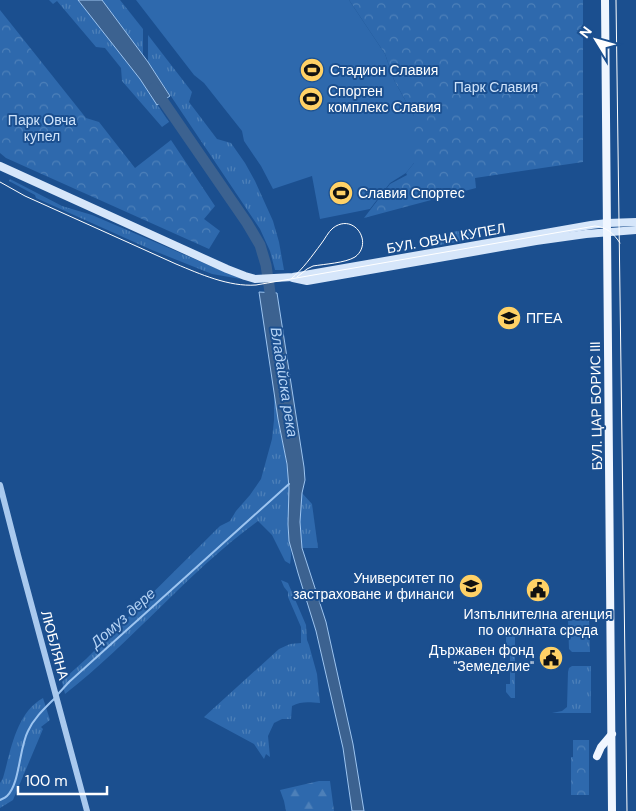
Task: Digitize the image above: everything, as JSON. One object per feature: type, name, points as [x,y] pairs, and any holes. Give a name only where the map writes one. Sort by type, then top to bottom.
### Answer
[{"type":"main road","name":"БУЛ. ЦАР БОРИС III","points":[[605,0],[612,811]]},
{"type":"main road","name":"БУЛ. ОВЧА КУПЕЛ","points":[[0,166],[218,265],[255,279],[289,277],[607,223],[636,222]]},
{"type":"main road","name":"БУЛ. ОВЧА КУПЕЛ","points":[[289,277],[306,281],[536,241],[636,230]]},
{"type":"main road","points":[[597,756],[601,747],[612,734]]},
{"type":"street","name":"ЛЮБЛЯНА","points":[[1,490],[87,811]]},
{"type":"green space","points":[[49,0],[78,0],[140,79],[169,122],[162,127],[122,81],[121,68],[105,48],[96,47],[57,1],[53,4]]},
{"type":"green space","points":[[102,0],[120,0],[143,29],[143,55]]},
{"type":"green space","name":"Спортен комплекс Славия","points":[[136,0],[349,0],[385,54],[394,80],[414,116],[414,163],[406,173],[390,183],[370,209],[320,219],[312,176],[273,189],[261,166],[244,141],[242,131],[204,83],[194,75]]},
{"type":"green space","name":"Парк Славия","points":[[349,0],[583,0],[583,162],[475,178],[476,188],[364,218],[390,184],[407,175],[406,173],[414,163],[414,116],[394,80],[385,54]]},
{"type":"green space","name":"Парк Овча купел","points":[[0,10],[86,118],[99,122],[135,168],[171,140],[215,206],[204,219],[220,231],[209,249],[6,158],[0,153]]},
{"type":"green space","points":[[148,35],[192,92],[189,102],[217,139],[231,143],[245,163],[273,221],[284,270],[275,270],[270,251],[260,229],[148,62]]},
{"type":"green space","points":[[10,179],[62,206],[92,215],[241,279],[212,274],[152,250],[36,198],[35,195],[9,181]]},
{"type":"green space","points":[[474,229],[475,239],[428,247],[427,238]]},
{"type":"green space","points":[[274,394],[288,474],[290,564],[285,561],[272,535],[258,521],[208,562],[114,652],[65,694],[62,682],[65,678],[220,526],[230,521],[250,495],[261,479],[272,439]]},
{"type":"green space","points":[[302,493],[312,504],[318,548],[302,548],[300,522]]},
{"type":"green space","points":[[281,580],[288,583],[306,625],[307,640],[317,674],[320,703],[305,702],[295,704],[292,706],[291,719],[282,719],[274,723],[268,736],[270,757],[266,754],[264,759],[254,744],[204,717],[279,649],[290,644],[301,643],[301,627],[288,597],[288,592]]},
{"type":"green space","points":[[568,620],[589,620],[590,652],[572,652],[569,649]]},
{"type":"green space","points":[[512,631],[515,636],[515,698],[511,698],[506,692],[506,684],[510,684],[510,649],[506,649],[506,636],[512,636]]},
{"type":"green space","points":[[572,666],[591,666],[591,713],[552,713],[562,711],[567,707],[568,672]]},
{"type":"green space","points":[[43,698],[50,720],[41,727],[43,729],[13,800],[0,808],[0,783],[16,733],[26,713]]},
{"type":"green space","points":[[573,740],[589,740],[589,795],[571,795]]},
{"type":"green space","points":[[319,781],[330,781],[334,811],[286,811],[280,790]]},
{"type":"water","points":[[78,0],[102,0],[148,62],[170,96],[157,105],[140,79]]},
{"type":"water","points":[[259,292],[277,293],[304,467],[305,480],[300,522],[302,548],[326,622],[353,744],[364,811],[352,811],[343,748],[316,631],[289,541],[287,464],[278,419]]},
{"type":"waterway","name":"Владайска река","points":[[154,88],[247,223],[260,245],[266,265],[272,306]]},
{"type":"waterway","name":"Домуз дере","points":[[58,694],[289,484]]},
{"type":"waterway","name":"Домуз дере","points":[[0,800],[7,796],[14,783],[25,738],[30,726],[55,698]]},
{"type":"tram line","points":[[616,0],[627,811]]},
{"type":"tram line","points":[[0,182],[25,196],[176,264],[215,279],[235,284],[256,285],[595,226],[610,232],[620,243]]},
{"type":"tram line","points":[[291,279],[307,262],[333,228],[341,224],[348,224],[354,226],[359,231],[363,244],[355,257],[340,262],[313,266],[297,277]]},
{"type":"place","name":"Стадион Славия","points":[[312,70]]},
{"type":"place","name":"Спортен комплекс Славия","points":[[311,99]]},
{"type":"place","name":"Славия Спортес","points":[[341,193]]},
{"type":"place","name":"ПГЕА","points":[[509,318]]},
{"type":"place","name":"Университет по застраховане и финанси","points":[[471,586]]},
{"type":"place","name":"Изпълнителна агенция по околната среда","points":[[538,590]]},
{"type":"place","name":"Държавен фонд \"Земеделие\"","points":[[551,658]]}]
